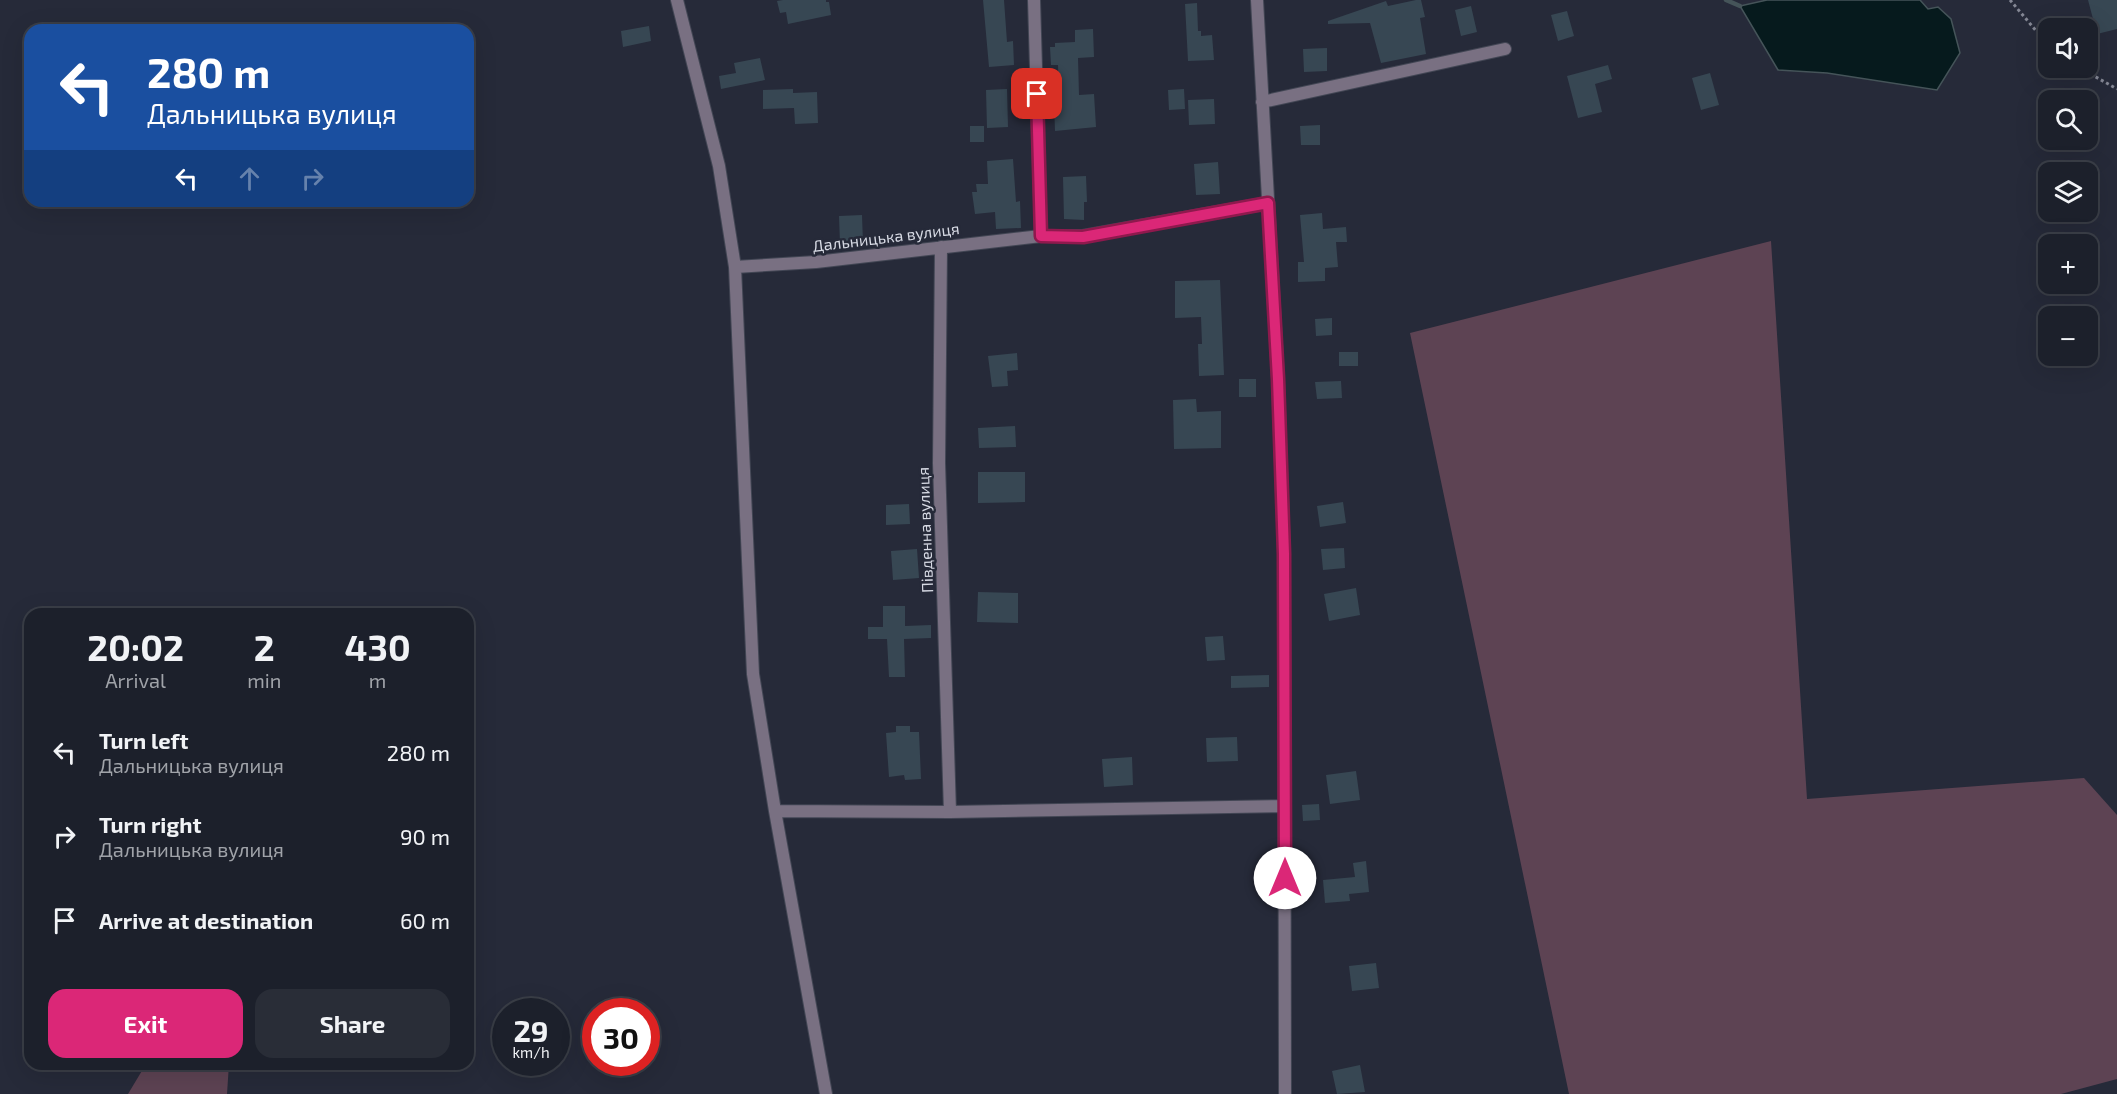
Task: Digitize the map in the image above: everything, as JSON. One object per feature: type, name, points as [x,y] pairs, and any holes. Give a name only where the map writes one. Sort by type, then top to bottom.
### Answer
[{"type":"street","points":[[677,0],[719,166],[735,267],[753,674],[826,1094]]},
{"type":"street","points":[[1034,0],[1041,236]]},
{"type":"street","points":[[1257,0],[1278,379],[1284,554],[1285,1094]]},
{"type":"street","points":[[1262,102],[1505,49]]},
{"type":"street","name":"Дальницька вулиця","points":[[735,267],[816,262],[1041,236],[1083,237],[1268,203]]},
{"type":"street","name":"Південна вулиця","points":[[941,247],[939,463],[950,812]]},
{"type":"street","points":[[775,811],[950,812],[1285,806]]},
{"type":"path","points":[[2010,0],[2038,33]]},
{"type":"path","points":[[2098,78],[2117,89]]},
{"type":"shaded area","points":[[1767,0],[1920,0],[1928,9],[1938,7],[1951,19],[1960,53],[1937,90],[1827,73],[1778,70],[1740,6]]},
{"type":"shaded area","points":[[1771,241],[1807,799],[2084,778],[2117,815],[2117,1079],[2061,1094],[1569,1094],[1410,333]]},
{"type":"shaded area","points":[[142,1070],[229,1070],[227,1094],[128,1094]]},
{"type":"building","points":[[826,0],[829,2],[831,15],[788,24],[786,12],[780,13],[777,1]]},
{"type":"building","points":[[983,0],[1004,0],[1007,42],[1013,41],[1014,65],[989,67]]},
{"type":"building","points":[[1421,0],[1425,17],[1420,18],[1426,54],[1381,63],[1370,23],[1328,24],[1328,21],[1386,1],[1388,6]]},
{"type":"building","points":[[2088,0],[2117,0],[2117,29],[2098,34],[2098,18],[2093,18]]},
{"type":"building","points":[[1197,3],[1198,31],[1201,31],[1201,36],[1212,35],[1214,60],[1188,61],[1185,4]]},
{"type":"building","points":[[1471,6],[1477,32],[1461,36],[1455,10]]},
{"type":"building","points":[[1567,11],[1574,36],[1558,41],[1551,15]]},
{"type":"building","points":[[649,26],[651,41],[623,47],[621,31]]},
{"type":"building","points":[[1093,29],[1094,57],[1078,58],[1079,95],[1094,94],[1096,127],[1055,131],[1054,103],[1059,103],[1058,65],[1051,65],[1050,47],[1055,47],[1055,43],[1075,42],[1075,30]]},
{"type":"building","points":[[1327,48],[1327,71],[1304,72],[1303,49]]},
{"type":"building","points":[[760,58],[765,80],[721,89],[719,76],[736,73],[734,63]]},
{"type":"building","points":[[1608,65],[1612,79],[1595,84],[1602,112],[1578,118],[1567,76]]},
{"type":"building","points":[[1710,73],[1719,105],[1701,110],[1692,78]]},
{"type":"building","points":[[793,89],[793,93],[817,92],[818,123],[795,124],[794,108],[763,109],[763,90]]},
{"type":"building","points":[[1007,89],[1008,127],[987,128],[986,90]]},
{"type":"building","points":[[1184,89],[1185,109],[1169,110],[1168,90]]},
{"type":"building","points":[[1214,99],[1215,124],[1189,125],[1188,100]]},
{"type":"building","points":[[1320,125],[1320,145],[1301,145],[1300,126]]},
{"type":"building","points":[[970,126],[984,126],[984,142],[970,142]]},
{"type":"building","points":[[1013,159],[1016,202],[1020,201],[1021,228],[996,229],[995,212],[975,214],[972,192],[977,192],[976,184],[988,184],[987,161]]},
{"type":"building","points":[[1218,162],[1220,194],[1196,195],[1194,164]]},
{"type":"building","points":[[1086,176],[1087,202],[1084,202],[1084,220],[1064,219],[1063,177]]},
{"type":"building","points":[[1322,213],[1323,229],[1346,227],[1347,242],[1336,242],[1338,267],[1325,268],[1325,281],[1298,282],[1298,262],[1304,262],[1300,215]]},
{"type":"building","points":[[862,215],[863,243],[840,244],[839,216]]},
{"type":"building","points":[[1220,280],[1224,375],[1199,376],[1198,344],[1202,344],[1201,317],[1175,318],[1175,281]]},
{"type":"building","points":[[1332,318],[1332,335],[1316,336],[1315,319]]},
{"type":"building","points":[[1339,352],[1358,352],[1358,366],[1339,366]]},
{"type":"building","points":[[1017,353],[1018,370],[1007,371],[1008,386],[992,387],[988,356]]},
{"type":"building","points":[[1239,379],[1256,379],[1256,397],[1239,397]]},
{"type":"building","points":[[1341,381],[1342,398],[1317,399],[1315,382]]},
{"type":"building","points":[[1196,399],[1197,412],[1221,411],[1221,448],[1174,449],[1173,400]]},
{"type":"building","points":[[1015,426],[1016,447],[979,448],[978,428]]},
{"type":"building","points":[[978,472],[1025,472],[1025,502],[978,503]]},
{"type":"building","points":[[1343,502],[1346,523],[1320,527],[1317,506]]},
{"type":"building","points":[[909,504],[910,524],[886,525],[886,505]]},
{"type":"building","points":[[1344,548],[1345,568],[1323,570],[1321,549]]},
{"type":"building","points":[[917,549],[919,578],[893,580],[891,551]]},
{"type":"building","points":[[1356,588],[1360,615],[1329,621],[1324,594]]},
{"type":"building","points":[[978,592],[1018,593],[1018,623],[977,622]]},
{"type":"building","points":[[883,606],[905,606],[905,626],[931,625],[931,638],[904,639],[905,677],[889,677],[887,639],[868,639],[868,627],[883,627]]},
{"type":"building","points":[[1223,636],[1225,660],[1207,661],[1205,637]]},
{"type":"building","points":[[1269,675],[1269,687],[1231,688],[1231,676]]},
{"type":"building","points":[[896,726],[910,726],[910,732],[919,732],[921,779],[905,780],[904,775],[889,777],[886,733],[896,732]]},
{"type":"building","points":[[1237,737],[1238,761],[1207,762],[1206,738]]},
{"type":"building","points":[[1132,757],[1133,785],[1104,787],[1102,759]]},
{"type":"building","points":[[1356,771],[1360,800],[1330,804],[1326,775]]},
{"type":"building","points":[[1319,804],[1320,820],[1303,821],[1302,805]]},
{"type":"building","points":[[1366,861],[1369,892],[1349,894],[1350,901],[1325,903],[1323,880],[1355,877],[1353,863]]},
{"type":"building","points":[[1376,963],[1379,988],[1352,991],[1349,966]]},
{"type":"building","points":[[1360,1065],[1365,1092],[1337,1094],[1332,1071]]},
{"type":"waterway","points":[[1726,0],[1740,6]]},
{"type":"route","points":[[1037,94],[1041,236],[1083,237],[1268,203],[1278,379],[1284,554],[1285,878]]}]
